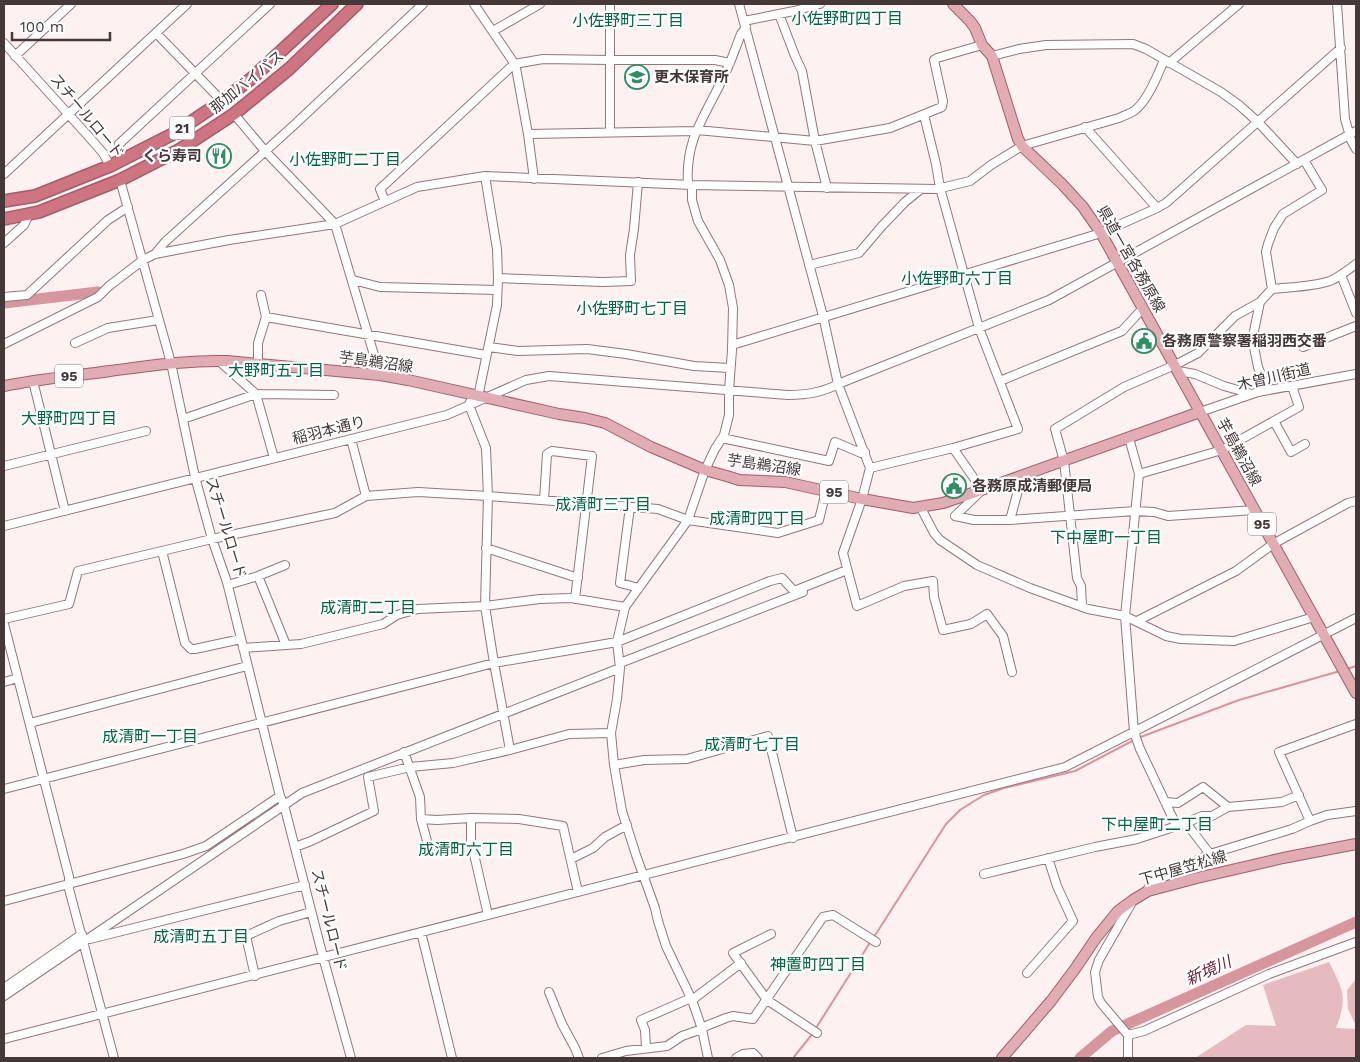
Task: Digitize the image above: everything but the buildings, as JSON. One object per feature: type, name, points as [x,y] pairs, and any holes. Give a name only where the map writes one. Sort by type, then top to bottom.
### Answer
[{"type":"highway","name":"那加バイパス","points":[[4,200],[35,196],[110,166],[173,134],[252,78],[332,4]]},
{"type":"highway","name":"那加バイパス","points":[[4,219],[39,212],[120,180],[179,150],[234,114],[289,69],[357,4]]},
{"type":"highway","name":"スチールロード","points":[[110,166],[120,180]]},
{"type":"main road","name":"県道一宮各務原線","points":[[953,4],[975,28],[982,45],[992,56],[1018,139],[1022,146],[1083,207],[1101,234],[1200,412]]},
{"type":"main road","name":"芋島鵜沼線","points":[[4,386],[171,363],[219,361],[380,375],[605,423],[651,447],[705,470],[739,480],[786,482],[913,508],[943,503],[982,490],[1200,412],[1356,693]]},
{"type":"main road","name":"下中屋笠松線","points":[[1002,1058],[1051,1001],[1075,970],[1096,938],[1118,911],[1133,900],[1148,891],[1197,878],[1283,858],[1356,844]]},
{"type":"street","points":[[14,56],[71,4]]},
{"type":"street","points":[[4,174],[187,4]]},
{"type":"street","points":[[119,144],[270,4]]},
{"type":"street","points":[[155,254],[165,242],[424,4]]},
{"type":"street","points":[[474,4],[514,64],[528,134],[534,179]]},
{"type":"street","points":[[493,31],[540,4]]},
{"type":"street","points":[[610,4],[610,132]]},
{"type":"street","points":[[739,4],[823,316],[838,384],[870,468],[862,499],[843,552],[857,606],[904,586],[933,581],[934,597],[943,630],[972,624],[987,614],[1003,636],[1012,672]]},
{"type":"street","points":[[745,24],[820,4]]},
{"type":"street","points":[[4,344],[98,297],[109,286],[143,260],[155,254],[335,224],[417,187],[485,176],[690,185],[921,189],[940,188],[970,181],[991,165],[1022,146],[1119,118],[1134,111],[1143,101],[1166,61],[1239,4]]},
{"type":"street","points":[[1336,4],[1341,48],[1345,119],[1353,133],[1356,149]]},
{"type":"street","points":[[779,14],[802,71],[827,188]]},
{"type":"street","points":[[708,1058],[702,1029],[692,999],[666,946],[622,811],[610,733],[617,699],[620,666],[617,642],[625,607],[688,520],[705,470],[722,438],[728,415],[733,308],[729,285],[720,260],[698,221],[692,200],[687,168],[689,152],[696,131],[723,79],[745,24]]},
{"type":"street","points":[[156,33],[222,101]]},
{"type":"street","name":"スチールロード","points":[[4,43],[103,154],[110,166]]},
{"type":"street","points":[[992,56],[1046,45],[1133,44],[1146,49],[1221,92],[1239,105],[1300,162],[1322,190],[1283,214],[1274,228],[1266,252],[1272,289]]},
{"type":"street","points":[[528,134],[696,131],[816,141],[890,128],[942,107],[934,60],[982,45]]},
{"type":"street","points":[[732,345],[823,316],[1101,234],[1157,208],[1166,203],[1341,48]]},
{"type":"street","points":[[385,201],[380,189],[514,64],[543,59],[715,60],[730,63]]},
{"type":"street","points":[[234,114],[335,224],[380,375]]},
{"type":"street","points":[[870,468],[953,448],[1018,429],[978,328],[940,188],[924,114]]},
{"type":"street","points":[[1085,127],[1157,208]]},
{"type":"street","name":"稲羽本通り","points":[[4,526],[447,414],[469,405],[477,396],[526,380],[549,376],[803,395],[825,391],[838,384],[1049,300],[1353,133]]},
{"type":"street","points":[[485,176],[497,249],[497,305],[477,396],[470,399],[469,405],[486,448],[488,496],[485,606],[510,750]]},
{"type":"street","name":"スチールロード","points":[[120,180],[171,363],[195,477],[212,539],[228,585],[280,796],[305,885],[322,957],[351,1058]]},
{"type":"street","points":[[498,278],[602,282],[631,281],[630,255],[638,182]]},
{"type":"street","points":[[809,266],[859,253],[905,202],[921,189]]},
{"type":"street","points":[[4,297],[27,295],[108,220],[128,207]]},
{"type":"street","points":[[4,243],[24,225],[29,214]]},
{"type":"street","points":[[1082,606],[1081,586],[1077,578],[1064,461],[1055,429],[1124,387],[1177,368],[1198,353],[1235,316],[1260,302],[1272,289],[1305,286],[1330,280],[1341,275],[1356,264]]},
{"type":"street","points":[[1341,275],[1356,313]]},
{"type":"street","points":[[353,280],[380,287],[497,290]]},
{"type":"street","points":[[258,364],[258,343],[266,317],[261,295]]},
{"type":"street","points":[[1177,368],[1224,386],[1255,393],[1264,382],[1258,367],[1253,336],[1260,302]]},
{"type":"street","points":[[1000,381],[1122,331],[1143,308]]},
{"type":"street","points":[[266,317],[486,355]]},
{"type":"street","points":[[75,343],[108,328],[158,320]]},
{"type":"street","points":[[1303,347],[1356,326]]},
{"type":"street","points":[[489,347],[518,351],[587,349],[694,366],[730,368]]},
{"type":"street","points":[[219,361],[256,394],[274,458]]},
{"type":"street","name":"木曽川街道","points":[[1200,412],[1255,393],[1356,374]]},
{"type":"street","points":[[33,381],[64,511]]},
{"type":"street","points":[[1139,474],[1222,450],[1299,407],[1292,386]]},
{"type":"street","points":[[182,419],[256,394],[334,395]]},
{"type":"street","points":[[1274,421],[1291,452],[1305,444]]},
{"type":"street","points":[[4,466],[146,431]]},
{"type":"street","points":[[722,438],[829,461],[835,442],[861,454],[865,452]]},
{"type":"street","points":[[1129,438],[1139,474],[1125,616],[1134,732],[1176,825]]},
{"type":"street","points":[[351,439],[366,496]]},
{"type":"street","points":[[953,448],[982,490],[956,516],[974,520],[1010,520],[1134,511],[1154,512],[1168,516],[1254,510]]},
{"type":"street","points":[[544,500],[547,454],[552,451],[592,456],[575,599]]},
{"type":"street","points":[[1010,520],[1022,476]]},
{"type":"street","points":[[4,619],[69,604],[78,571],[212,539],[335,513],[366,496],[418,492],[658,509],[688,520],[778,532],[819,520],[826,491]]},
{"type":"street","points":[[1137,621],[1236,571],[1273,544],[1348,503],[1356,501]]},
{"type":"street","points":[[630,507],[620,583],[639,588]]},
{"type":"street","points":[[921,508],[940,540],[977,565],[1030,588],[1088,609],[1125,616],[1166,636],[1181,639],[1234,641],[1314,617]]},
{"type":"street","points":[[486,548],[578,578]]},
{"type":"street","points":[[162,551],[185,643],[195,650],[241,639]]},
{"type":"street","points":[[228,585],[285,565]]},
{"type":"street","points":[[4,789],[494,663],[617,642],[770,581],[782,578],[794,591],[847,570]]},
{"type":"street","points":[[258,576],[286,645]]},
{"type":"street","points":[[4,988],[302,792],[816,587],[814,582]]},
{"type":"street","points":[[243,648],[301,644],[383,624],[396,615],[418,610],[485,606],[540,599],[575,599],[625,607]]},
{"type":"street","points":[[4,1039],[1065,767],[1356,618]]},
{"type":"street","points":[[4,624],[114,1058]]},
{"type":"street","points":[[30,723],[248,666]]},
{"type":"street","points":[[4,682],[18,678]]},
{"type":"street","points":[[1310,821],[1279,752],[1356,724]]},
{"type":"street","points":[[295,847],[374,811],[368,777],[410,767],[453,763],[569,734],[610,733]]},
{"type":"street","points":[[614,765],[644,760],[687,759],[768,736],[793,838]]},
{"type":"street","points":[[404,752],[420,797],[421,819],[430,852]]},
{"type":"street","points":[[1165,802],[1178,803],[1203,787],[1228,807]]},
{"type":"street","points":[[984,874],[1095,847],[1137,839],[1202,816],[1212,816],[1228,807],[1282,802],[1298,795]]},
{"type":"street","points":[[4,901],[206,846],[280,796]]},
{"type":"street","points":[[1145,893],[1152,883],[1210,854],[1292,829],[1327,815],[1356,811]]},
{"type":"street","points":[[471,818],[471,841],[488,915]]},
{"type":"street","points":[[421,819],[519,819],[563,826],[578,892]]},
{"type":"street","points":[[1186,823],[1210,854]]},
{"type":"street","points":[[571,858],[593,848],[605,837],[627,825]]},
{"type":"street","points":[[1027,972],[1073,921],[1057,886],[1048,858]]},
{"type":"street","points":[[4,996],[83,937],[305,885]]},
{"type":"street","points":[[1128,1058],[1128,1035],[1101,1004],[1098,997],[1095,972],[1133,900]]},
{"type":"street","points":[[255,976],[246,936],[279,921],[311,912]]},
{"type":"street","points":[[604,1058],[626,1051],[667,1046],[682,1036],[733,1016],[753,1019],[823,918],[834,915],[874,940]]},
{"type":"street","points":[[421,932],[452,1058]]},
{"type":"street","points":[[771,934],[733,952],[767,1000],[815,1032]]},
{"type":"street","points":[[1128,1035],[1144,1031],[1269,974],[1356,942]]},
{"type":"street","points":[[646,1048],[645,1030],[642,1020],[692,999],[741,963]]},
{"type":"street","points":[[549,992],[579,1058]]},
{"type":"street","points":[[736,1058],[743,1054],[753,1054],[758,1058]]},
{"type":"shaded area","points":[[1329,962],[1341,987],[1343,1001],[1336,1028],[1356,1029],[1356,1058],[1195,1058],[1246,1025],[1276,1026],[1263,985]]},
{"type":"shaded area","points":[[1356,979],[1356,1026],[1348,1009],[1347,990]]},
{"type":"waterway","points":[[4,303],[98,292]]},
{"type":"waterway","points":[[1347,669],[1356,666]]},
{"type":"waterway","points":[[1138,738],[1239,700],[1340,671]]},
{"type":"waterway","points":[[874,937],[946,824],[960,810],[984,795],[1004,788],[1075,771],[1134,740]]},
{"type":"waterway","name":"新境川","points":[[1080,1058],[1112,1031],[1356,922]]},
{"type":"waterway","points":[[816,1028],[871,941]]},
{"type":"waterway","points":[[793,1058],[814,1032]]},
{"type":"place","name":"更木保育所","points":[[637,77]]},
{"type":"place","name":"くら寿司","points":[[219,156]]},
{"type":"place","name":"各務原警察署稲羽西交番","points":[[1144,341]]},
{"type":"place","name":"各務原成清郵便局","points":[[954,486]]},
{"type":"district","name":"小佐野町四丁目","points":[[847,18]]},
{"type":"district","name":"小佐野町三丁目","points":[[628,20]]},
{"type":"district","name":"小佐野町二丁目","points":[[345,159]]},
{"type":"district","name":"小佐野町六丁目","points":[[957,278]]},
{"type":"district","name":"小佐野町七丁目","points":[[632,308]]},
{"type":"district","name":"大野町五丁目","points":[[276,370]]},
{"type":"district","name":"大野町四丁目","points":[[69,418]]},
{"type":"district","name":"成清町三丁目","points":[[603,504]]},
{"type":"district","name":"成清町四丁目","points":[[757,518]]},
{"type":"district","name":"下中屋町一丁目","points":[[1106,537]]},
{"type":"district","name":"成清町二丁目","points":[[368,607]]},
{"type":"district","name":"成清町一丁目","points":[[150,736]]},
{"type":"district","name":"成清町七丁目","points":[[752,744]]},
{"type":"district","name":"下中屋町二丁目","points":[[1157,824]]},
{"type":"district","name":"成清町六丁目","points":[[466,849]]},
{"type":"district","name":"成清町五丁目","points":[[201,936]]},
{"type":"district","name":"神置町四丁目","points":[[818,964]]}]
